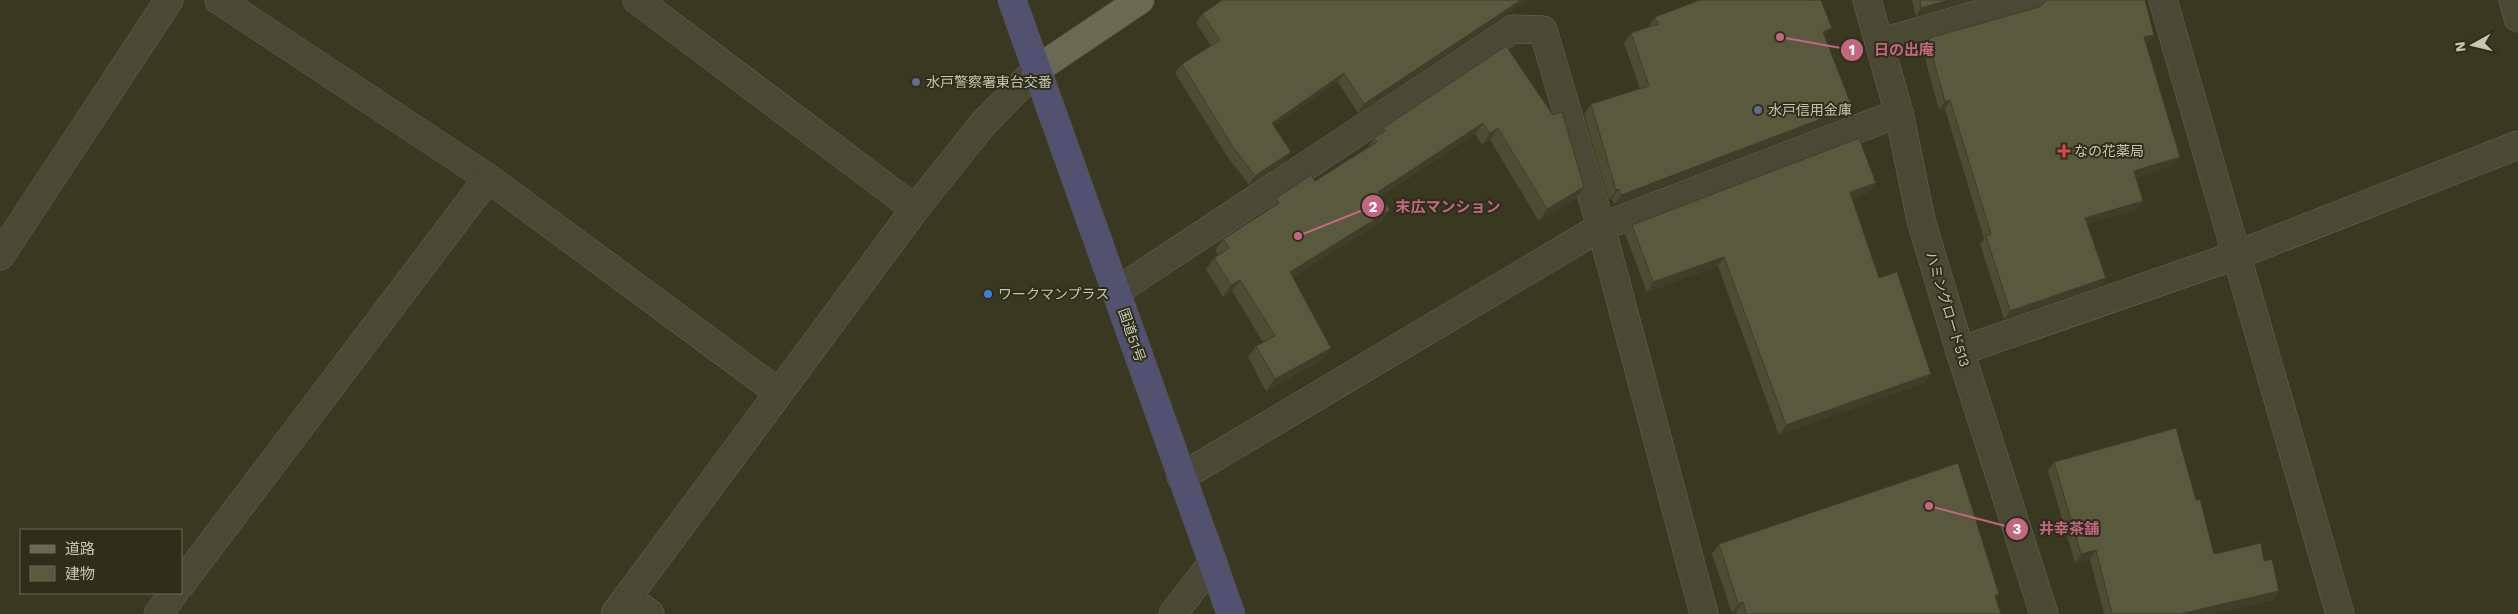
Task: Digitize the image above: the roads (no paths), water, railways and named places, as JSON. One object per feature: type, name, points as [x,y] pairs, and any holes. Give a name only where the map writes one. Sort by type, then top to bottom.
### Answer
[{"type":"highway","name":"国道51号","points":[[1012,0],[1231,614]]},
{"type":"main road","points":[[1036,70],[1140,0]]},
{"type":"street","points":[[0,256],[169,0]]},
{"type":"street","points":[[219,0],[488,178],[778,392]]},
{"type":"street","points":[[637,0],[915,209]]},
{"type":"street","name":"ハミングロード513","points":[[1867,0],[1899,113],[1921,220],[1960,350],[2044,614]]},
{"type":"street","points":[[1879,43],[2028,0]]},
{"type":"street","points":[[2164,0],[2340,614]]},
{"type":"street","points":[[2513,0],[2518,18]]},
{"type":"street","points":[[1117,291],[1513,29],[1543,30],[1601,228],[1704,614]]},
{"type":"street","points":[[650,614],[621,606],[915,209],[983,124],[1036,70]]},
{"type":"street","points":[[1181,477],[1601,228],[1899,113]]},
{"type":"street","points":[[1960,350],[2237,255],[2518,145]]},
{"type":"street","points":[[182,583],[488,178]]},
{"type":"street","points":[[1173,614],[1213,562]]},
{"type":"street","points":[[158,614],[173,594]]},
{"type":"place","name":"日の出庵","points":[[1780,37]]},
{"type":"place","name":"水戸警察署東台交番","points":[[916,82]]},
{"type":"place","name":"水戸信用金庫","points":[[1758,110]]},
{"type":"place","name":"なの花薬局","points":[[2064,151]]},
{"type":"place","name":"末広マンション","points":[[1298,236]]},
{"type":"place","name":"ワークマンプラス","points":[[988,294]]},
{"type":"place","name":"井幸茶舗","points":[[1929,506]]}]
